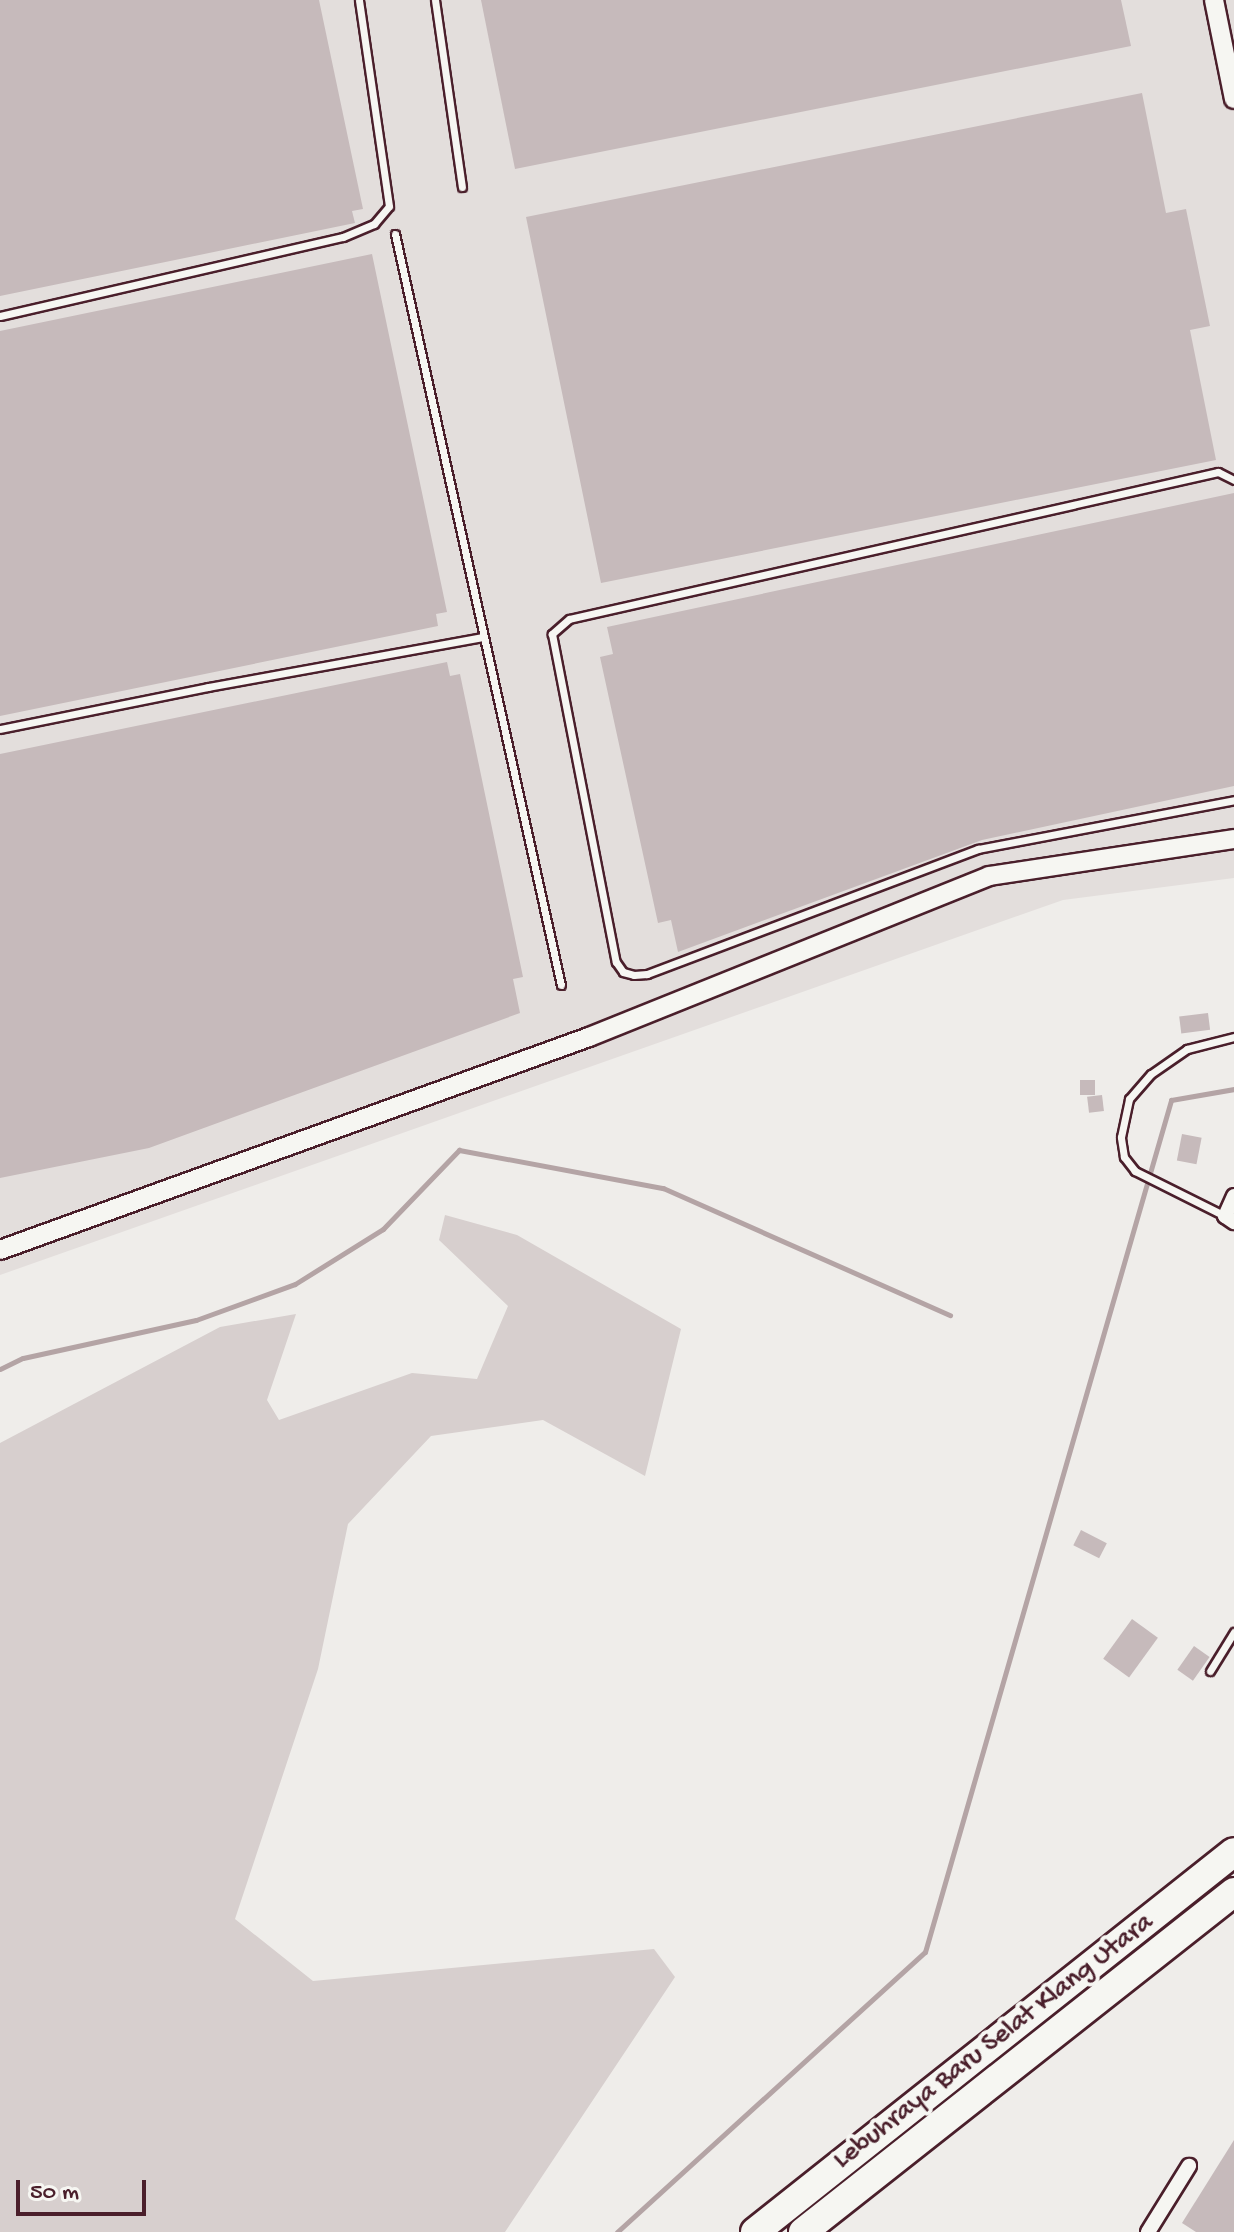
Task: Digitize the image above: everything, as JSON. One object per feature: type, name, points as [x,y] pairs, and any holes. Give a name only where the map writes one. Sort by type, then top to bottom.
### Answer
[{"type":"highway","name":"Lebuhraya Baru Selat Klang Utara","points":[[755,2232],[1234,1852]]},
{"type":"highway","name":"Lebuhraya Baru Selat Klang Utara","points":[[803,2232],[1234,1892]]},
{"type":"street","points":[[1214,0],[1234,99]]},
{"type":"street","points":[[0,1250],[589,1037],[989,876],[1234,839]]},
{"type":"street","points":[[1230,1219],[1234,1196]]},
{"type":"street","points":[[1148,2232],[1189,2166]]},
{"type":"lane","points":[[0,316],[343,237],[374,224],[389,206],[359,0]]},
{"type":"lane","points":[[435,0],[462,187]]},
{"type":"lane","points":[[395,234],[561,985]]},
{"type":"lane","points":[[1234,480],[1218,472],[646,601],[569,619],[552,634],[616,962],[623,972],[634,975],[647,974],[978,849],[1234,800]]},
{"type":"lane","points":[[0,729],[208,687],[484,637]]},
{"type":"lane","points":[[1230,1219],[1135,1171],[1124,1157],[1121,1137],[1129,1099],[1151,1074],[1187,1049],[1234,1037]]},
{"type":"lane","points":[[1210,1671],[1234,1632]]},
{"type":"shaded area","points":[[0,0],[1234,0],[1234,878],[1063,900],[0,1275]]},
{"type":"shaded area","points":[[445,1215],[517,1235],[681,1329],[645,1476],[543,1420],[431,1436],[348,1524],[318,1669],[235,1919],[313,1981],[654,1949],[675,1977],[505,2232],[0,2232],[0,1443],[220,1327],[296,1314],[267,1400],[279,1420],[412,1373],[477,1379],[508,1306],[439,1240]]},
{"type":"building","points":[[0,0],[319,0],[363,209],[352,211],[355,223],[0,296]]},
{"type":"building","points":[[481,0],[1121,0],[1131,46],[515,169]]},
{"type":"building","points":[[1142,93],[1166,213],[1186,209],[1210,326],[1190,330],[1216,460],[601,583],[526,217]]},
{"type":"building","points":[[372,254],[447,612],[436,614],[438,626],[0,716],[0,331]]},
{"type":"building","points":[[1234,493],[1234,786],[982,840],[678,952],[671,920],[658,923],[600,657],[613,654],[607,627]]},
{"type":"building","points":[[447,662],[450,676],[460,674],[523,977],[513,979],[520,1013],[149,1148],[0,1178],[0,754]]},
{"type":"building","points":[[1208,1013],[1210,1030],[1181,1033],[1179,1017]]},
{"type":"building","points":[[1080,1080],[1095,1080],[1095,1095],[1080,1095]]},
{"type":"building","points":[[1102,1095],[1104,1111],[1089,1113],[1087,1097]]},
{"type":"building","points":[[1182,1134],[1202,1138],[1196,1164],[1177,1161]]},
{"type":"building","points":[[1081,1530],[1107,1543],[1099,1558],[1073,1545]]},
{"type":"building","points":[[1132,1619],[1158,1638],[1129,1677],[1103,1659]]},
{"type":"building","points":[[1194,1646],[1210,1657],[1193,1681],[1177,1670]]},
{"type":"building","points":[[1234,2140],[1234,2232],[1196,2232],[1182,2223]]},
{"type":"waterway","points":[[617,2232],[925,1952],[1171,1100],[1234,1089]]},
{"type":"waterway","points":[[0,1369],[23,1358],[196,1320],[295,1284],[383,1229],[459,1150],[663,1188],[950,1315]]}]
